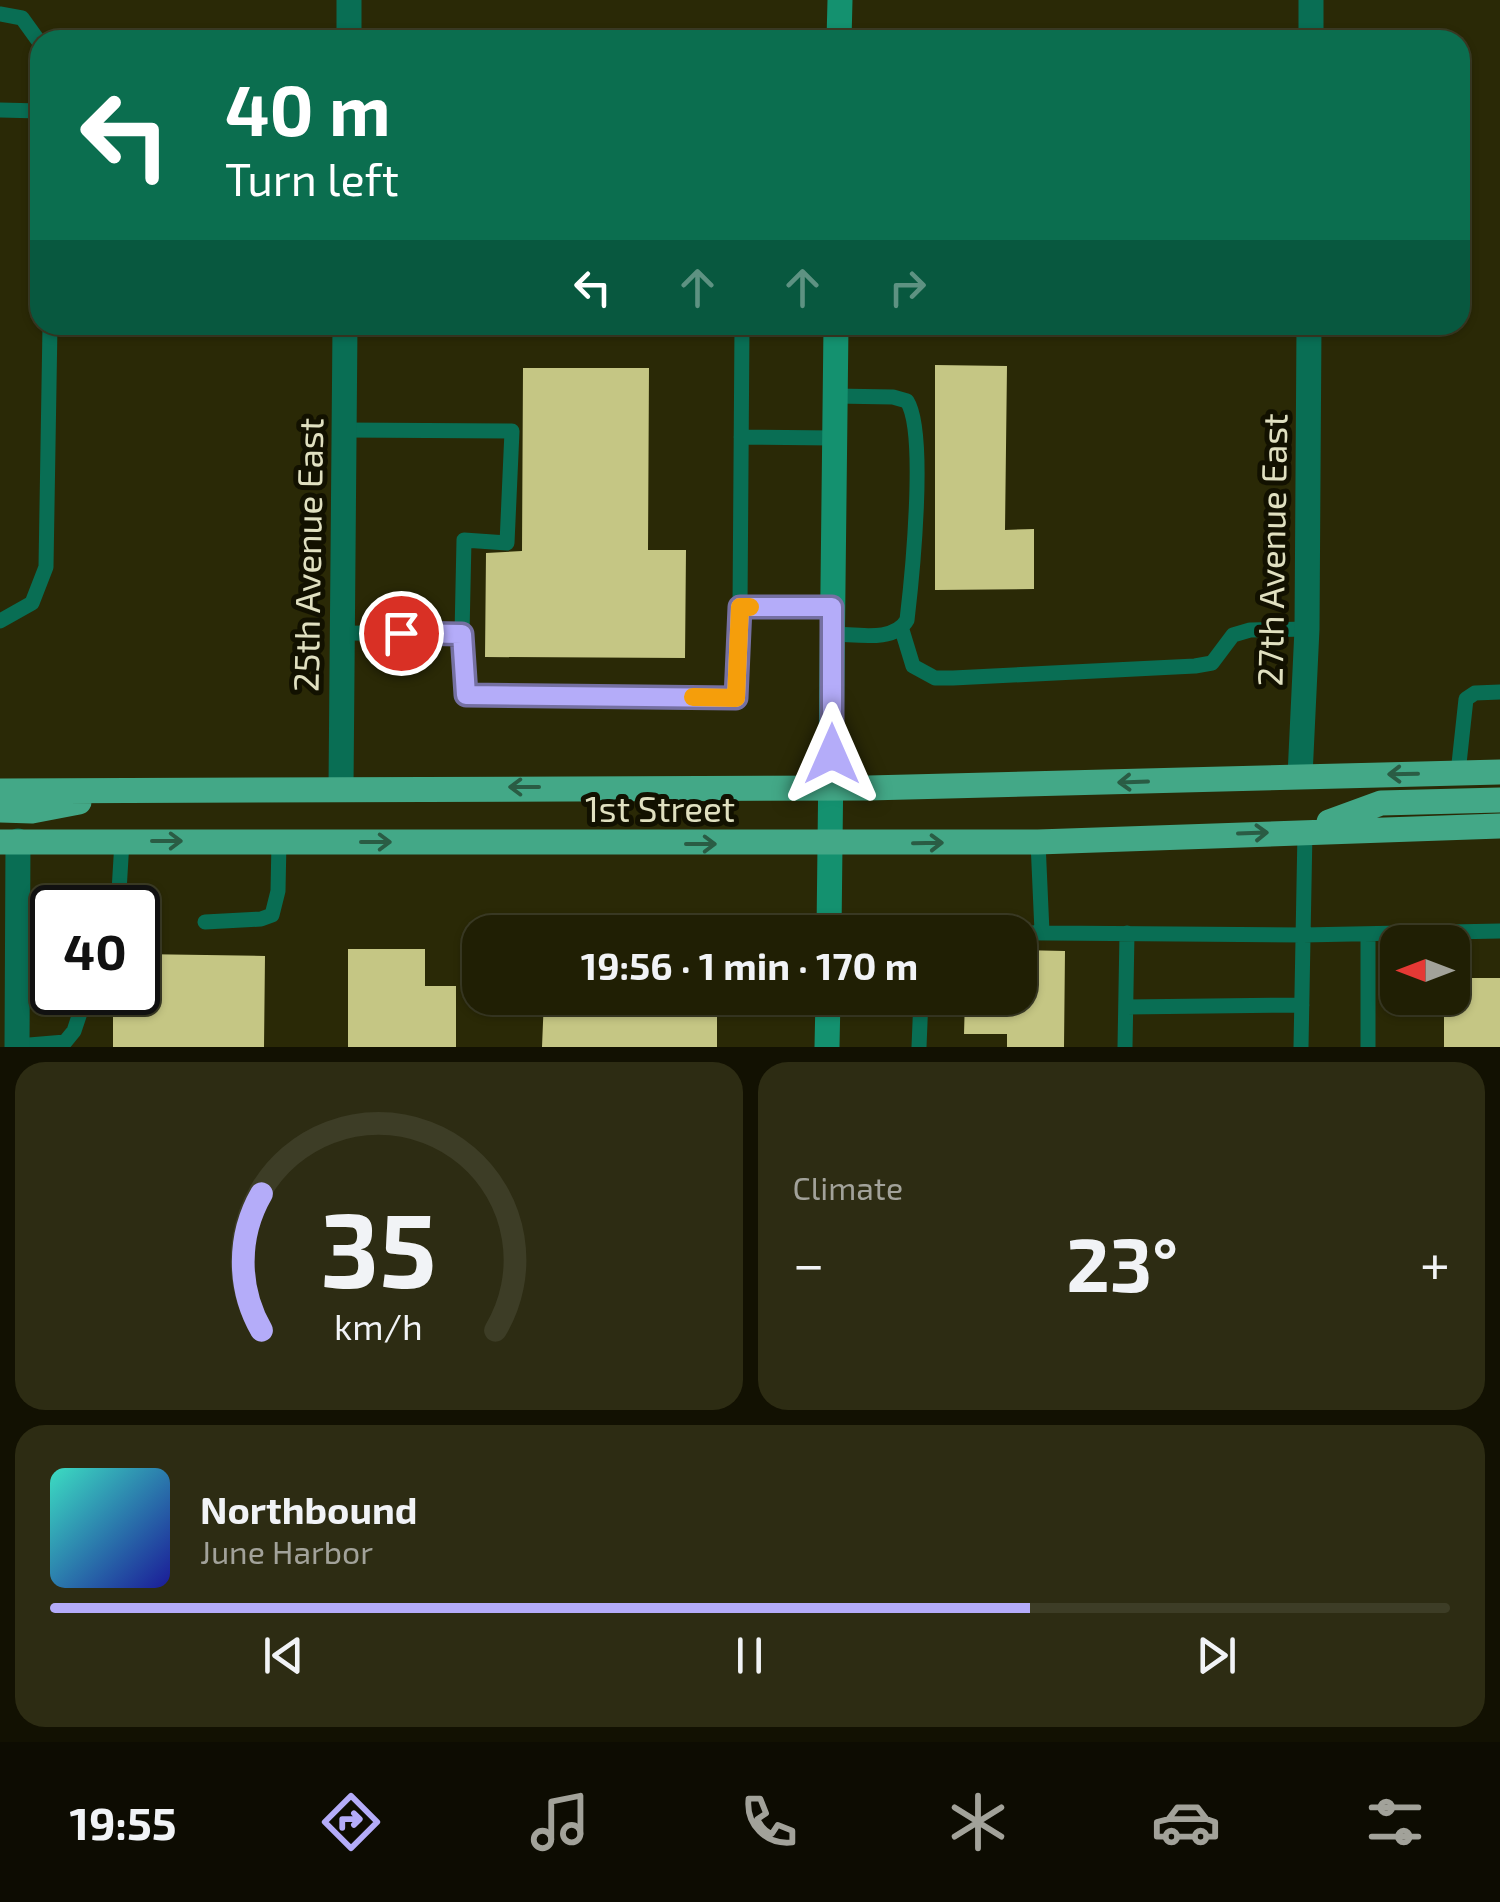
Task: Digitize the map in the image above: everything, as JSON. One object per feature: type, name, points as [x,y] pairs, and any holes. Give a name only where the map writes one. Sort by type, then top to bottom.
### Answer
[{"type":"main road","name":"1st Street","points":[[0,790],[831,788],[1500,772]]},
{"type":"main road","points":[[0,810],[32,811],[138,792]]},
{"type":"main road","points":[[1305,830],[1381,803],[1500,800]]},
{"type":"main road","name":"1st Street","points":[[9,842],[1038,842],[1500,826]]},
{"type":"street","points":[[349,30],[350,0]]},
{"type":"street","points":[[839,30],[840,0]]},
{"type":"street","points":[[1311,0],[1311,30]]},
{"type":"street","name":"25th Avenue East","points":[[341,787],[345,335]]},
{"type":"street","points":[[829,915],[836,335]]},
{"type":"street","name":"27th Avenue East","points":[[1300,776],[1306,629],[1309,335]]},
{"type":"street","points":[[9,842],[9,920],[17,1046]]},
{"type":"street","points":[[827,1047],[828,1015]]},
{"type":"lane","points":[[0,14],[22,18],[31,30]]},
{"type":"lane","points":[[0,110],[30,111]]},
{"type":"lane","points":[[0,621],[32,603],[46,567],[50,335]]},
{"type":"lane","points":[[344,430],[512,431],[507,543],[464,540],[462,634],[466,695],[736,698],[742,335]]},
{"type":"lane","points":[[832,634],[889,635],[902,630],[907,620],[912,575],[914,412],[907,401],[894,397],[835,396]]},
{"type":"lane","points":[[741,437],[834,438]]},
{"type":"lane","points":[[740,607],[832,607]]},
{"type":"lane","points":[[902,630],[914,666],[935,678],[952,678],[1195,666],[1212,662],[1233,634],[1306,629]]},
{"type":"lane","points":[[341,632],[462,634]]},
{"type":"lane","points":[[1458,773],[1466,699],[1475,694],[1500,692]]},
{"type":"lane","points":[[1301,1047],[1305,830]]},
{"type":"lane","points":[[119,885],[122,841]]},
{"type":"lane","points":[[205,922],[261,919],[272,914],[278,891],[279,842]]},
{"type":"lane","points":[[1038,842],[1042,932]]},
{"type":"lane","points":[[1037,932],[1303,935],[1500,931]]},
{"type":"lane","points":[[1126,1047],[1127,933]]},
{"type":"lane","points":[[1368,934],[1368,1047]]},
{"type":"lane","points":[[1126,1007],[1302,1004]]},
{"type":"lane","points":[[17,1046],[65,1042],[79,1015]]},
{"type":"lane","points":[[919,1047],[920,1015]]},
{"type":"building","points":[[935,365],[1007,366],[1005,530],[1034,529],[1034,589],[935,590]]},
{"type":"building","points":[[523,368],[649,368],[648,550],[686,550],[685,658],[485,657],[486,553],[522,551]]},
{"type":"building","points":[[348,949],[425,949],[425,986],[456,986],[456,1047],[348,1047]]},
{"type":"building","points":[[1037,950],[1065,951],[1064,1047],[1007,1047],[1007,1034],[964,1034],[965,1015],[1037,1015]]},
{"type":"building","points":[[160,954],[265,956],[264,1047],[113,1047],[113,1015],[160,1015]]},
{"type":"building","points":[[1470,978],[1500,978],[1500,1047],[1444,1047],[1444,1015],[1470,1015]]},
{"type":"building","points":[[543,1015],[717,1015],[717,1047],[542,1047]]},
{"type":"slow traffic","points":[[693,697],[736,698],[740,607],[750,607]]},
{"type":"route","points":[[401,633],[462,634],[466,695],[736,698],[740,607],[832,607],[832,754]]}]
